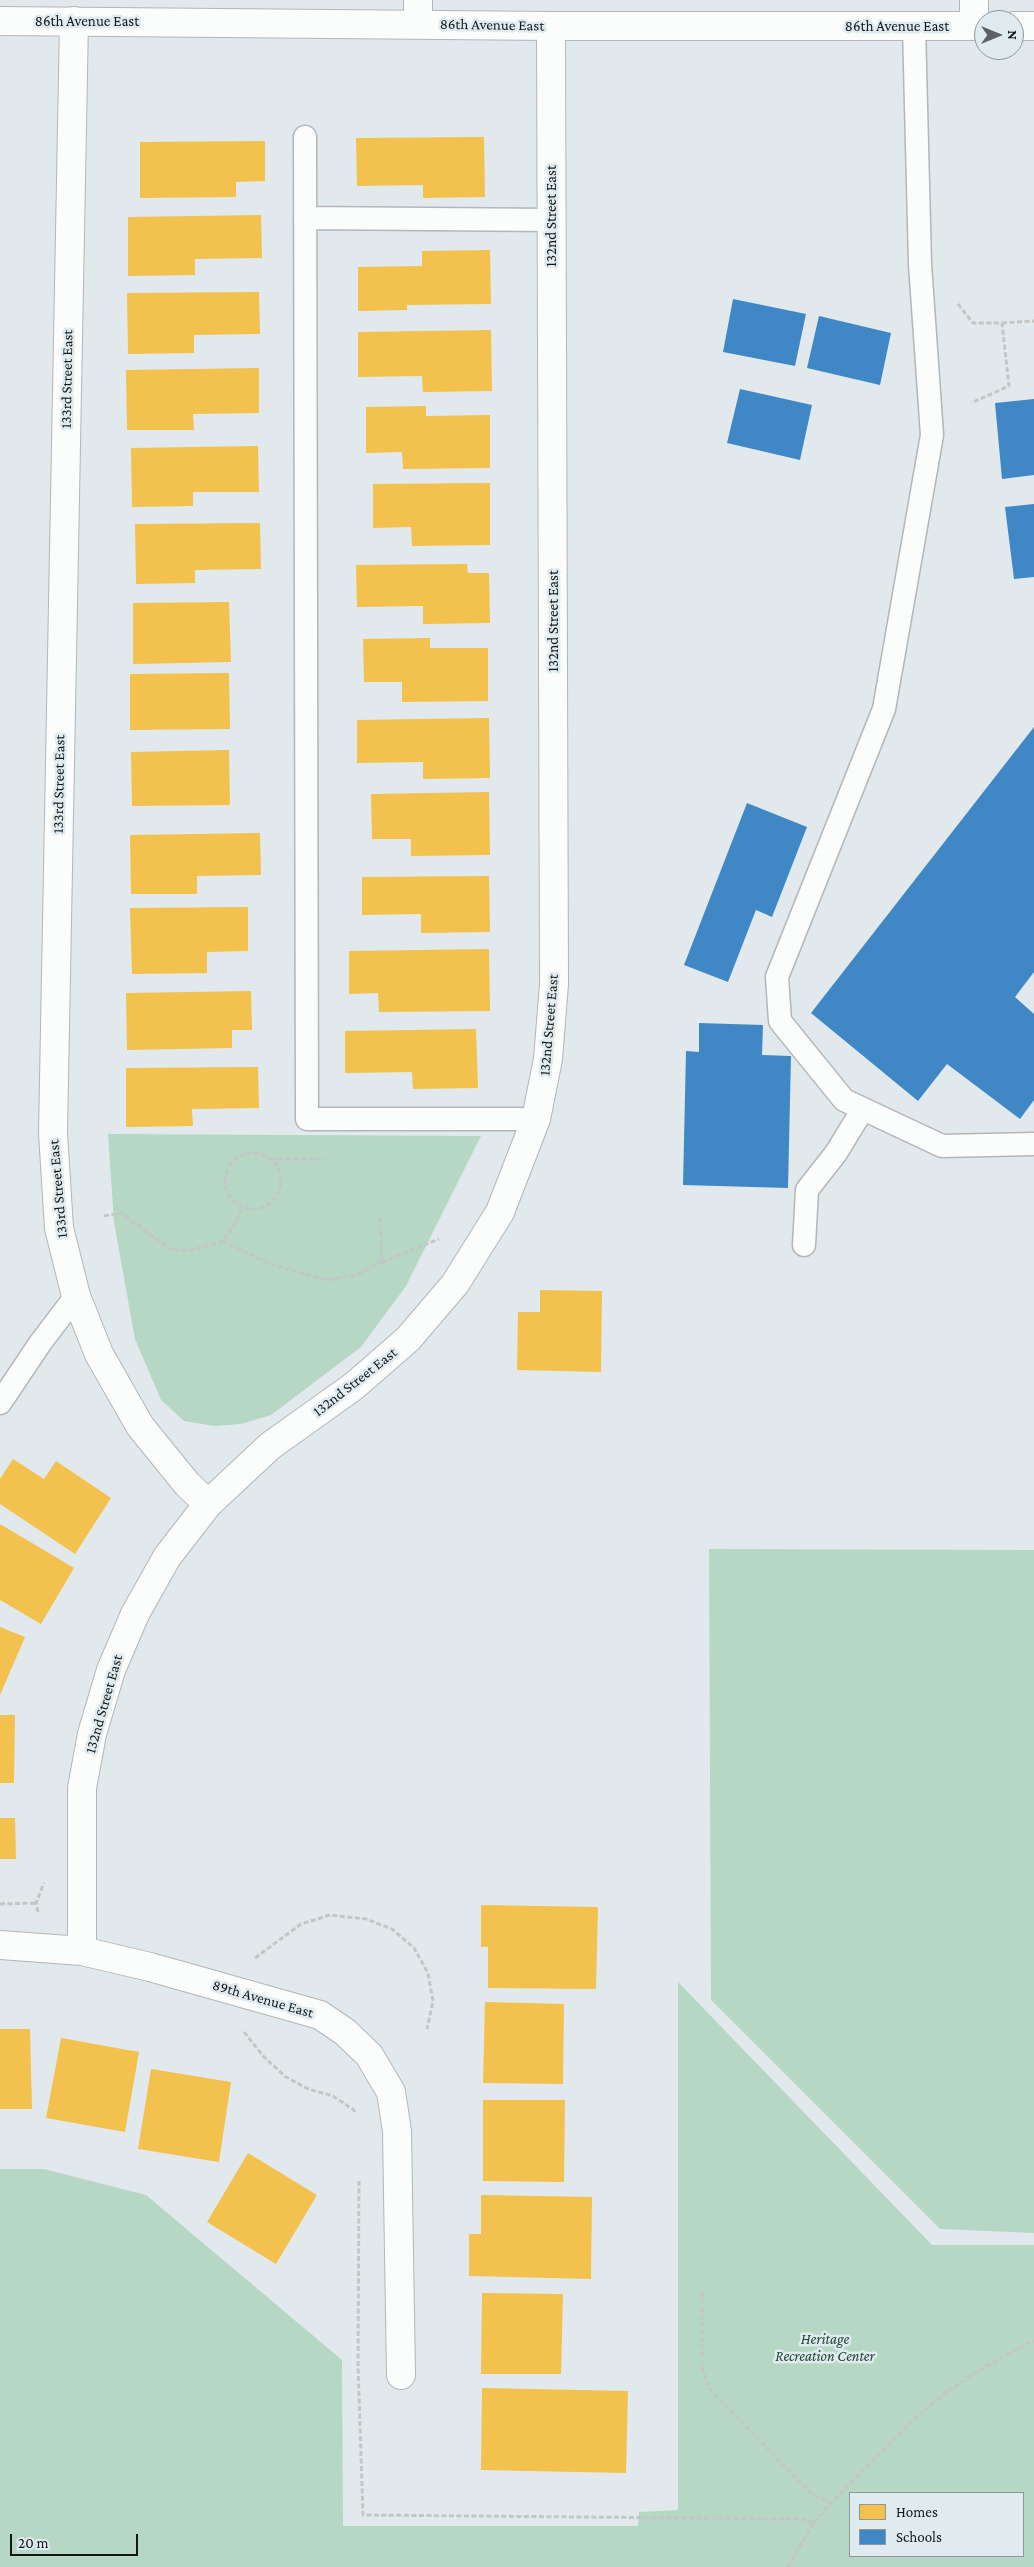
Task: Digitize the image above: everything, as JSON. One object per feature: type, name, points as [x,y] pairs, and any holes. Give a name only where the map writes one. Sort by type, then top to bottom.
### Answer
[{"type":"street","name":"86th Avenue East","points":[[0,21],[74,21],[418,12],[550,26],[914,26],[974,17]]},
{"type":"street","name":"133rd Street East","points":[[74,21],[53,1134],[59,1228],[76,1296],[99,1354],[140,1426],[187,1484],[208,1504]]},
{"type":"street","name":"132nd Street East","points":[[82,1951],[82,1788],[92,1734],[111,1670],[135,1614],[167,1557],[208,1504],[270,1446],[354,1386],[408,1339],[455,1284],[500,1212],[536,1118],[548,1059],[554,984],[550,26]]},
{"type":"street","name":"89th Avenue East","points":[[0,1945],[82,1951],[150,1967],[320,2015],[345,2032],[369,2055],[391,2092],[397,2131],[401,2375]]},
{"type":"lane","points":[[914,26],[920,264],[932,435],[884,708],[777,977],[780,1021],[844,1100],[942,1146],[1034,1144]]},
{"type":"lane","points":[[305,137],[307,1118],[536,1118]]},
{"type":"lane","points":[[305,218],[551,220]]},
{"type":"lane","points":[[804,1245],[807,1190],[836,1153],[863,1109]]},
{"type":"lane","points":[[0,1403],[76,1296]]},
{"type":"path","points":[[954,300],[973,323],[1034,321]]},
{"type":"path","points":[[971,403],[1009,386],[1002,323]]},
{"type":"path","points":[[271,1160],[280,1174],[279,1192],[267,1205],[250,1209],[242,1207],[234,1201],[228,1194],[225,1184],[229,1166],[244,1154],[258,1154],[271,1160],[325,1159]]},
{"type":"path","points":[[104,1216],[120,1213],[170,1249],[188,1251],[223,1241],[235,1224],[242,1207]]},
{"type":"path","points":[[380,1217],[382,1262]]},
{"type":"path","points":[[223,1241],[270,1264],[327,1280],[356,1275],[382,1262],[442,1238]]},
{"type":"path","points":[[44,1879],[36,1903],[48,1948]]},
{"type":"path","points":[[0,1904],[36,1903]]},
{"type":"path","points":[[251,1959],[259,1957],[301,1924],[330,1915],[366,1919],[392,1929],[414,1948],[428,1973],[433,2001],[427,2029]]},
{"type":"path","points":[[236,2028],[244,2032],[264,2058],[286,2077],[308,2089],[333,2096],[354,2110],[356,2117]]},
{"type":"path","points":[[359,2171],[358,2365],[363,2515],[802,2519],[814,2523]]},
{"type":"path","points":[[702,2292],[702,2368],[710,2390],[812,2494],[831,2503]]},
{"type":"path","points":[[788,2567],[814,2523],[831,2503],[907,2426],[942,2395],[985,2367],[1034,2340]]},
{"type":"green space","points":[[108,1134],[481,1136],[406,1286],[361,1347],[271,1415],[241,1424],[214,1426],[184,1421],[161,1400],[135,1339],[114,1222]]},
{"type":"green space","points":[[709,1549],[1034,1550],[1034,2233],[940,2229],[711,2000]]},
{"type":"green space","name":"Heritage Recreation Center","points":[[678,1982],[932,2245],[1034,2245],[1034,2567],[0,2567],[0,2169],[44,2169],[146,2195],[342,2360],[343,2526],[638,2526],[639,2512],[678,2510]]},
{"type":"building: Homes","points":[[484,137],[485,197],[423,198],[423,185],[357,186],[356,138]]},
{"type":"building: Homes","points":[[265,141],[265,181],[236,182],[236,197],[140,198],[140,142]]},
{"type":"building: Homes","points":[[261,215],[262,258],[195,259],[195,275],[128,276],[128,217]]},
{"type":"building: Homes","points":[[490,250],[491,304],[407,305],[407,310],[358,311],[358,267],[422,266],[422,251]]},
{"type":"building: Homes","points":[[259,292],[260,334],[194,335],[194,353],[128,354],[127,293]]},
{"type":"building: Homes","points":[[491,330],[492,391],[423,392],[422,376],[358,377],[358,332]]},
{"type":"building: Homes","points":[[259,368],[259,413],[193,414],[194,430],[127,430],[126,370]]},
{"type":"building: Homes","points":[[426,406],[426,416],[490,415],[490,468],[403,469],[402,452],[366,453],[366,407]]},
{"type":"building: Homes","points":[[258,446],[259,492],[193,492],[193,506],[132,507],[131,448]]},
{"type":"building: Homes","points":[[490,483],[490,545],[412,546],[411,527],[373,528],[373,484]]},
{"type":"building: Homes","points":[[260,523],[261,569],[195,570],[195,583],[136,584],[135,524]]},
{"type":"building: Homes","points":[[467,564],[468,573],[489,573],[490,623],[423,624],[423,606],[357,607],[356,565]]},
{"type":"building: Homes","points":[[229,602],[231,662],[133,664],[133,603]]},
{"type":"building: Homes","points":[[430,638],[430,648],[488,648],[488,701],[402,702],[402,682],[364,682],[363,639]]},
{"type":"building: Homes","points":[[229,673],[230,729],[130,730],[130,674]]},
{"type":"building: Homes","points":[[489,718],[490,778],[423,779],[423,762],[357,763],[357,720]]},
{"type":"building: Homes","points":[[229,750],[230,805],[132,806],[131,752]]},
{"type":"building: Homes","points":[[489,792],[490,855],[411,856],[411,839],[372,839],[371,794]]},
{"type":"building: Homes","points":[[260,833],[261,875],[197,876],[197,894],[131,894],[130,835]]},
{"type":"building: Homes","points":[[489,876],[490,932],[421,933],[421,914],[362,915],[362,877]]},
{"type":"building: Homes","points":[[248,907],[248,951],[207,952],[207,973],[132,974],[130,908]]},
{"type":"building: Homes","points":[[489,949],[490,1011],[379,1012],[378,993],[349,994],[349,951]]},
{"type":"building: Homes","points":[[251,991],[252,1030],[232,1030],[232,1048],[127,1050],[126,993]]},
{"type":"building: Homes","points":[[476,1029],[478,1088],[413,1089],[412,1072],[345,1073],[345,1031]]},
{"type":"building: Homes","points":[[258,1067],[259,1108],[192,1109],[193,1126],[126,1127],[126,1068]]},
{"type":"building: Homes","points":[[540,1290],[602,1291],[601,1372],[517,1370],[518,1312],[540,1312]]},
{"type":"building: Homes","points":[[13,1459],[44,1479],[56,1461],[111,1498],[75,1554],[0,1504],[0,1479]]},
{"type":"building: Homes","points":[[0,1524],[74,1568],[41,1624],[0,1600]]},
{"type":"building: Homes","points":[[0,1627],[25,1637],[0,1695]]},
{"type":"building: Homes","points":[[0,1715],[15,1715],[14,1783],[0,1783]]},
{"type":"building: Homes","points":[[0,1818],[15,1818],[16,1859],[0,1859]]},
{"type":"building: Homes","points":[[481,1905],[598,1907],[596,1989],[488,1988],[488,1947],[481,1947]]},
{"type":"building: Homes","points":[[485,2002],[564,2004],[563,2084],[483,2083]]},
{"type":"building: Homes","points":[[0,2029],[30,2029],[32,2109],[0,2109]]},
{"type":"building: Homes","points":[[61,2038],[139,2052],[125,2132],[46,2118]]},
{"type":"building: Homes","points":[[151,2069],[231,2082],[219,2162],[138,2149]]},
{"type":"building: Homes","points":[[483,2100],[565,2100],[564,2182],[483,2181]]},
{"type":"building: Homes","points":[[248,2153],[317,2195],[276,2264],[207,2222]]},
{"type":"building: Homes","points":[[481,2195],[592,2197],[591,2279],[469,2276],[469,2234],[481,2234]]},
{"type":"building: Homes","points":[[482,2293],[563,2294],[561,2374],[481,2374]]},
{"type":"building: Homes","points":[[482,2388],[628,2391],[626,2473],[481,2470]]},
{"type":"building: Schools","points":[[733,299],[806,314],[795,366],[723,352]]},
{"type":"building: Schools","points":[[819,316],[891,333],[880,385],[807,368]]},
{"type":"building: Schools","points":[[740,389],[812,405],[800,460],[727,443]]},
{"type":"building: Schools","points":[[1034,399],[1034,475],[1002,479],[995,403]]},
{"type":"building: Schools","points":[[1034,504],[1034,577],[1014,579],[1005,507]]},
{"type":"building: Schools","points":[[1034,727],[1034,972],[1015,997],[1034,1014],[1034,1100],[1020,1119],[947,1064],[918,1101],[811,1013]]},
{"type":"building: Schools","points":[[747,803],[807,827],[772,917],[756,910],[728,982],[684,965]]},
{"type":"building: Schools","points":[[699,1023],[763,1025],[762,1055],[791,1056],[788,1188],[683,1185],[686,1051],[699,1052]]}]
